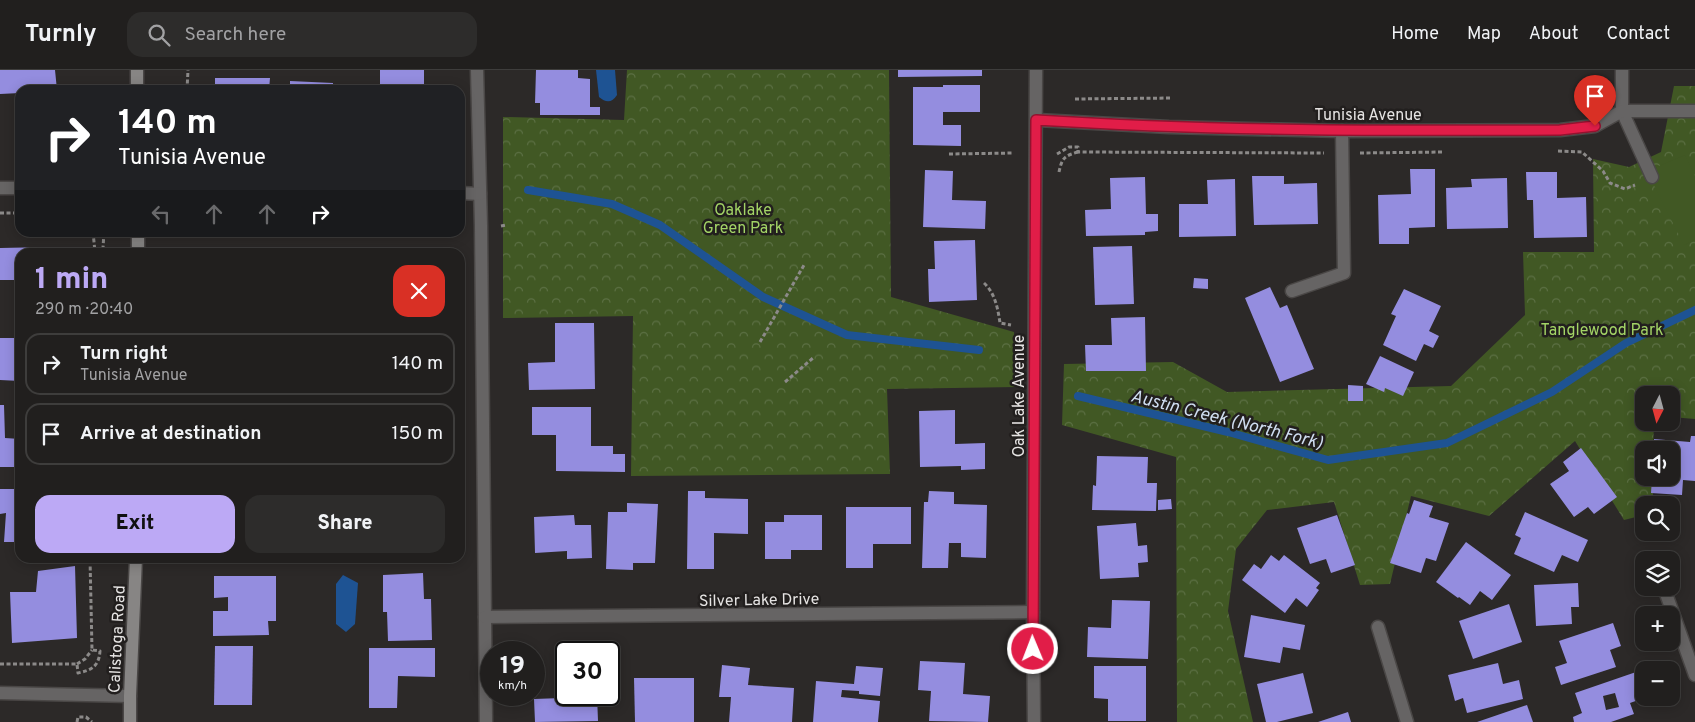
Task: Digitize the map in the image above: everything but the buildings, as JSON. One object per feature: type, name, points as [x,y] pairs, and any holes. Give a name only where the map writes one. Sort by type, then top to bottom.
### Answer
[{"type":"main road","points":[[137,70],[138,85]]},
{"type":"main road","name":"Calistoga Road","points":[[130,722],[136,563]]},
{"type":"street","points":[[477,70],[486,722]]},
{"type":"street","name":"Oak Lake Avenue","points":[[1034,722],[1036,70]]},
{"type":"street","points":[[1622,70],[1622,111],[1652,177]]},
{"type":"street","name":"Tunisia Avenue","points":[[1036,120],[1169,127],[1342,131],[1560,130],[1595,126],[1622,111],[1695,111]]},
{"type":"street","points":[[1292,291],[1344,273],[1342,131]]},
{"type":"street","points":[[0,188],[15,188]]},
{"type":"street","points":[[465,193],[480,194]]},
{"type":"street","points":[[1667,596],[1695,675]]},
{"type":"street","name":"Silver Lake Drive","points":[[485,617],[1033,612]]},
{"type":"street","points":[[1378,627],[1407,722]]},
{"type":"street","points":[[0,693],[130,696]]},
{"type":"path","points":[[187,85],[188,70]]},
{"type":"path","points":[[1075,99],[1172,98]]},
{"type":"path","points":[[1059,172],[1061,162],[1066,155],[1078,152]]},
{"type":"path","points":[[949,154],[1014,153]]},
{"type":"path","points":[[0,213],[15,213]]},
{"type":"path","points":[[501,226],[506,225]]},
{"type":"path","points":[[760,342],[804,265]]},
{"type":"path","points":[[984,283],[997,305],[1000,323],[1011,325]]},
{"type":"path","points":[[785,382],[813,358]]},
{"type":"path","points":[[0,664],[77,664],[84,659],[92,650],[90,563]]},
{"type":"path","points":[[77,664],[78,673],[87,671],[96,665],[99,660],[100,650],[92,650]]},
{"type":"path","points":[[77,722],[78,717],[86,717],[92,722]]},
{"type":"green space","name":"Oaklake Green Park","points":[[627,70],[889,70],[891,297],[1014,332],[1016,387],[887,389],[890,474],[631,476],[633,316],[503,318],[503,117],[624,120]]},
{"type":"green space","name":"Tanglewood Park","points":[[1674,86],[1695,86],[1695,419],[1680,418],[1680,386],[1635,386],[1635,431],[1654,431],[1653,441],[1635,441],[1635,486],[1653,486],[1653,496],[1635,496],[1635,517],[1624,520],[1575,441],[1489,516],[1411,496],[1390,584],[1360,585],[1334,502],[1267,510],[1236,549],[1228,611],[1253,722],[1177,722],[1176,457],[1062,425],[1064,364],[1173,362],[1227,392],[1451,386],[1525,315],[1523,252],[1594,252],[1593,159],[1629,167],[1661,152]]},
{"type":"green space","points":[[1685,155],[1695,176],[1695,240],[1684,245],[1647,171]]},
{"type":"water","points":[[596,70],[615,70],[617,95],[611,101],[606,101],[599,97]]},
{"type":"water","points":[[343,575],[358,583],[355,624],[346,632],[336,624],[336,584]]},
{"type":"waterway","name":"Austin Creek (North Fork)","points":[[528,190],[612,204],[660,225],[763,297],[847,335],[979,350]]},
{"type":"waterway","name":"Austin Creek (North Fork)","points":[[1078,396],[1228,432],[1328,460],[1447,443],[1552,392],[1626,343],[1695,310]]},
{"type":"route","points":[[1033,649],[1036,120],[1169,127],[1342,131],[1560,130],[1595,126]]}]
